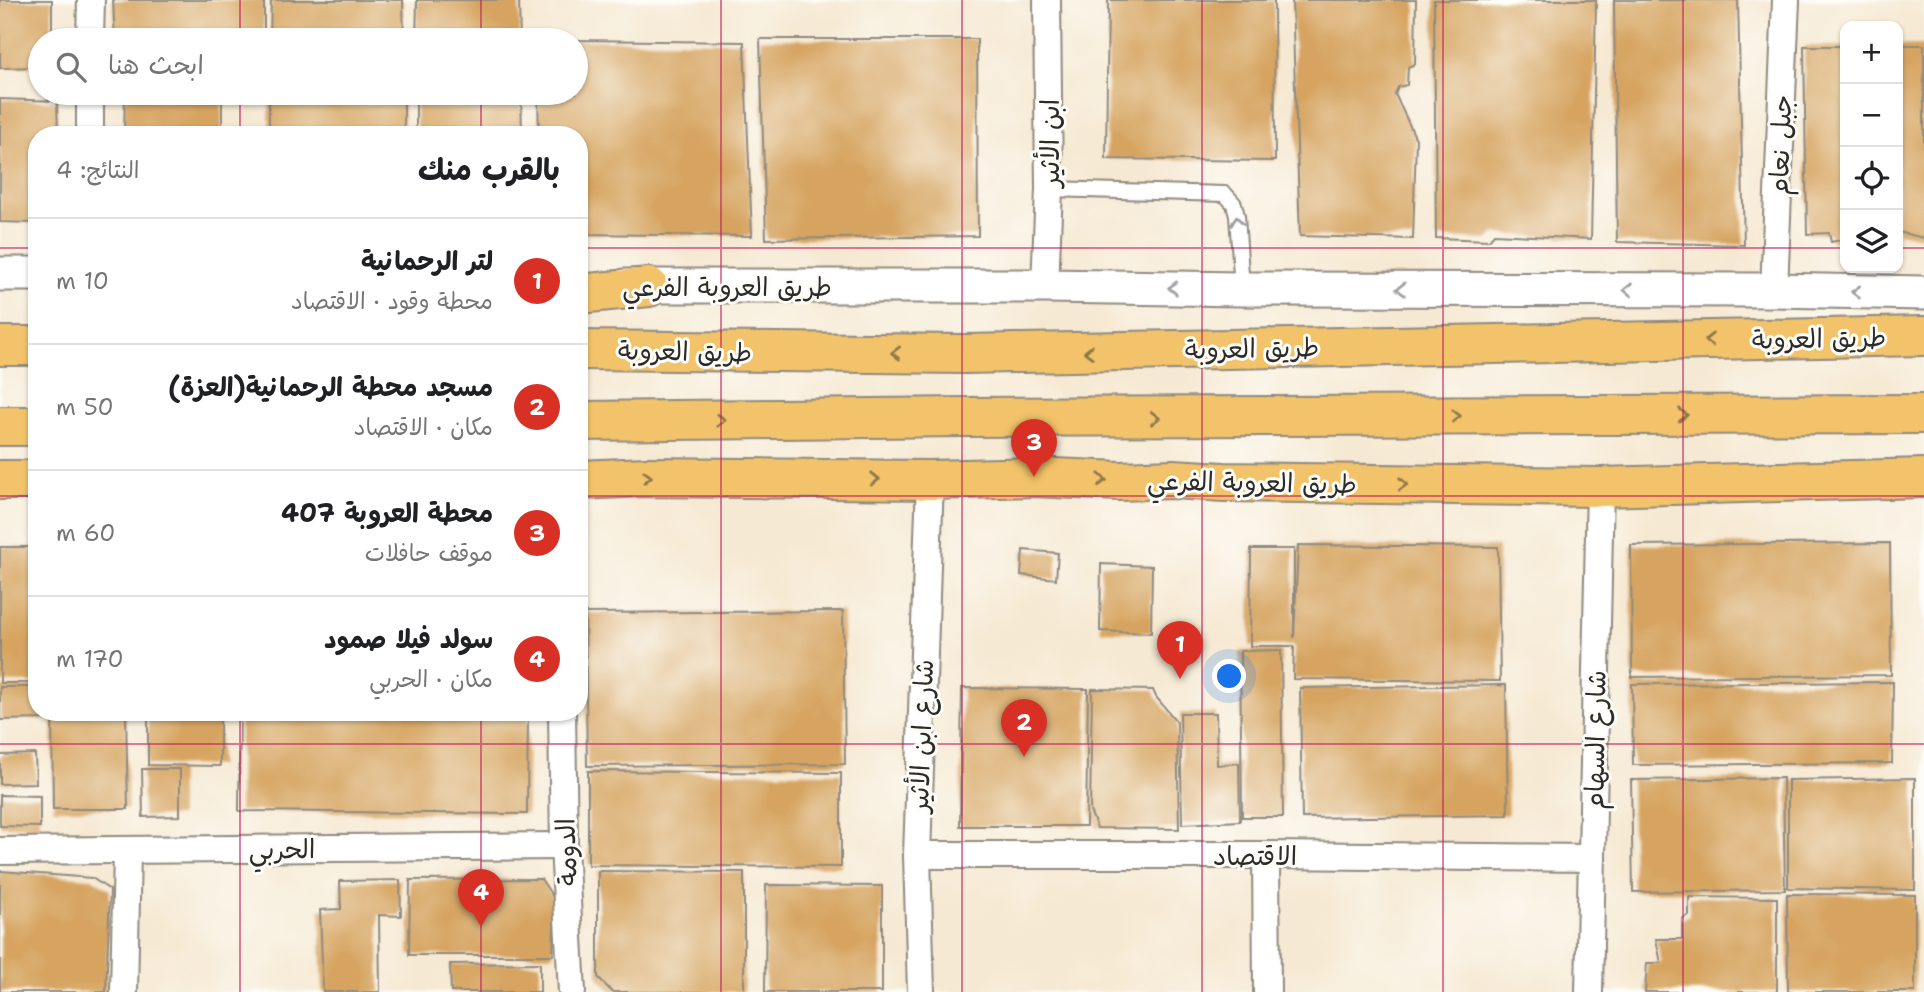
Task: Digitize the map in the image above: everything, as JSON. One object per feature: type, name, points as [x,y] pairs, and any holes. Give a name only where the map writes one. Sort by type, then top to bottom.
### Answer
[{"type":"main road","points":[[588,293],[649,287]]},
{"type":"main road","name":"طريق العروبة","points":[[588,351],[964,354],[1924,336]]},
{"type":"main road","points":[[0,346],[28,346]]},
{"type":"main road","points":[[588,421],[1924,414]]},
{"type":"main road","points":[[0,426],[28,426]]},
{"type":"main road","name":"طريق العروبة الفرعي","points":[[588,480],[647,477],[930,480],[1034,477],[1120,481],[1173,479],[1600,487],[1924,478]]},
{"type":"main road","points":[[0,480],[28,480]]},
{"type":"street","points":[[90,28],[91,0]]},
{"type":"street","name":"ابن الأثير","points":[[1045,286],[1049,189],[1047,0]]},
{"type":"street","name":"جبل نعام","points":[[1774,290],[1786,0]]},
{"type":"street","points":[[90,105],[90,126]]},
{"type":"street","points":[[0,274],[28,274]]},
{"type":"street","name":"طريق العروبة الفرعي","points":[[588,285],[1774,290],[1924,293]]},
{"type":"street","name":"شارع ابن الأثير","points":[[921,992],[917,855],[930,480]]},
{"type":"street","name":"شارع السهام","points":[[1589,992],[1600,487]]},
{"type":"street","name":"الدومة","points":[[562,721],[564,846],[572,992]]},
{"type":"street","name":"الحربي","points":[[0,851],[564,846]]},
{"type":"street","points":[[124,992],[127,851]]},
{"type":"street","name":"الاقتصاد","points":[[917,855],[1592,858]]},
{"type":"street","points":[[1266,855],[1267,992]]},
{"type":"lane","points":[[1049,189],[1224,194],[1234,204],[1237,216],[1242,289]]},
{"type":"building","points":[[0,0],[52,0],[52,28],[28,28],[28,67],[0,68]]},
{"type":"building","points":[[113,0],[264,0],[264,28],[114,28]]},
{"type":"building","points":[[271,0],[403,0],[404,28],[270,28]]},
{"type":"building","points":[[417,0],[519,0],[520,28],[416,28]]},
{"type":"building","points":[[1108,0],[1274,0],[1275,161],[1106,159]]},
{"type":"building","points":[[1292,0],[1416,0],[1415,64],[1408,67],[1407,85],[1398,87],[1395,94],[1416,139],[1413,239],[1300,236]]},
{"type":"building","points":[[1434,0],[1596,0],[1591,239],[1494,234],[1489,240],[1436,238]]},
{"type":"building","points":[[1614,0],[1738,0],[1744,245],[1617,242]]},
{"type":"building","points":[[760,39],[977,39],[978,236],[766,239]]},
{"type":"building","points":[[588,40],[744,42],[752,236],[588,234],[588,126],[539,126],[538,105],[588,105]]},
{"type":"building","points":[[1903,45],[1924,45],[1924,238],[1903,233]]},
{"type":"building","points":[[1804,46],[1840,46],[1840,240],[1831,242],[1829,233],[1807,234]]},
{"type":"building","points":[[0,99],[28,100],[28,105],[57,105],[58,126],[28,126],[28,223],[0,222]]},
{"type":"building","points":[[125,105],[222,105],[222,126],[124,126]]},
{"type":"building","points":[[269,105],[404,105],[404,126],[269,126]]},
{"type":"building","points":[[416,105],[521,105],[522,126],[416,126]]},
{"type":"building","points":[[1890,543],[1891,675],[1632,677],[1631,545]]},
{"type":"building","points":[[1298,545],[1498,547],[1500,681],[1293,679],[1294,646],[1250,646],[1251,549],[1294,549],[1294,638]]},
{"type":"building","points":[[0,547],[28,547],[28,683],[0,683]]},
{"type":"building","points":[[1023,550],[1058,553],[1056,579],[1021,575]]},
{"type":"building","points":[[1101,564],[1152,566],[1151,633],[1100,631]]},
{"type":"building","points":[[843,611],[845,764],[587,766],[588,613]]},
{"type":"building","points":[[1281,650],[1283,817],[1242,817],[1240,651]]},
{"type":"building","points":[[1893,682],[1892,763],[1633,765],[1632,684]]},
{"type":"building","points":[[1506,685],[1508,815],[1302,818],[1300,688]]},
{"type":"building","points":[[0,687],[28,687],[28,719],[0,720]]},
{"type":"building","points":[[962,688],[1088,689],[1086,826],[960,826]]},
{"type":"building","points":[[1092,689],[1153,690],[1177,722],[1179,829],[1097,828],[1090,811]]},
{"type":"building","points":[[1180,713],[1216,713],[1217,765],[1239,763],[1240,821],[1182,824]]},
{"type":"building","points":[[52,721],[126,721],[128,809],[53,809]]},
{"type":"building","points":[[148,721],[220,721],[220,766],[148,765]]},
{"type":"building","points":[[240,721],[528,721],[527,814],[239,811]]},
{"type":"building","points":[[35,754],[36,783],[0,784],[0,755]]},
{"type":"building","points":[[142,769],[180,769],[180,816],[143,817]]},
{"type":"building","points":[[588,771],[841,773],[841,867],[588,865]]},
{"type":"building","points":[[1783,778],[1785,890],[1633,892],[1631,780]]},
{"type":"building","points":[[1915,778],[1915,890],[1788,888],[1788,780]]},
{"type":"building","points":[[0,795],[40,796],[40,827],[0,826]]},
{"type":"building","points":[[0,871],[92,878],[110,890],[106,992],[0,992]]},
{"type":"building","points":[[598,871],[744,872],[744,992],[612,992],[598,977]]},
{"type":"building","points":[[541,879],[555,900],[553,955],[409,955],[410,880]]},
{"type":"building","points":[[400,880],[401,916],[379,915],[380,992],[323,992],[320,910],[341,909],[340,881]]},
{"type":"building","points":[[766,885],[882,886],[882,992],[765,992]]},
{"type":"building","points":[[1787,894],[1915,895],[1915,992],[1788,992]]},
{"type":"building","points":[[1689,897],[1777,898],[1777,992],[1645,992],[1647,963],[1661,963],[1656,939],[1682,939],[1682,919],[1689,915]]},
{"type":"building","points":[[540,963],[540,992],[451,992],[450,964]]},
{"type":"place","name":"محطة العروبة 407","points":[[1034,477]]},
{"type":"place","name":"لتر الرحمانية","points":[[1180,679]]},
{"type":"place","name":"مسجد محطة الرحمانية(العزة)","points":[[1024,757]]},
{"type":"place","name":"سولد فيلا صمود","points":[[481,927]]}]
